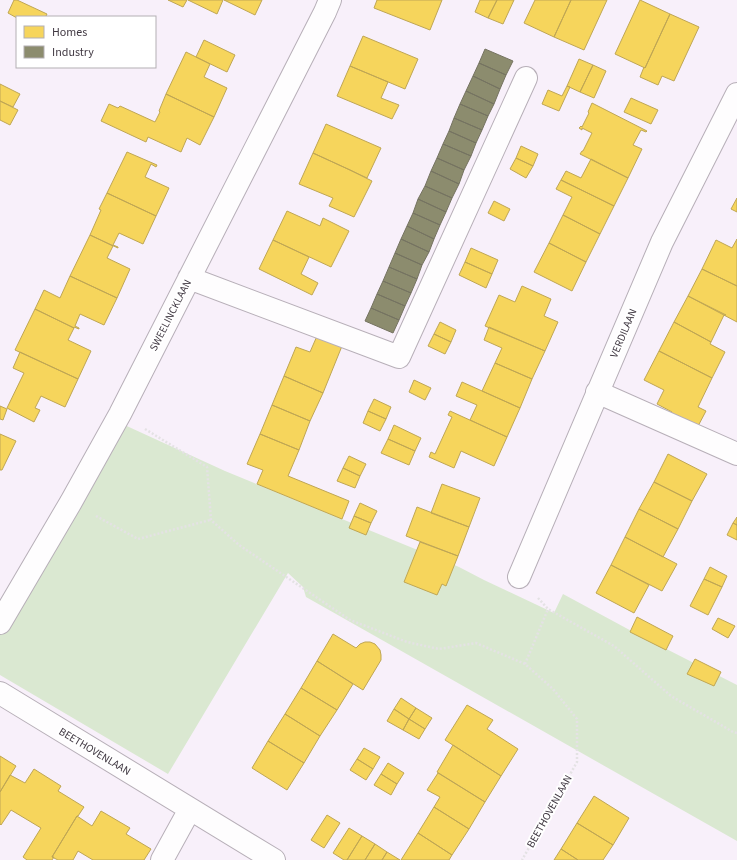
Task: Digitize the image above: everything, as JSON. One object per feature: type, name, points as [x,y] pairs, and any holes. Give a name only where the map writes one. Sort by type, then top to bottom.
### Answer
[{"type":"street","name":"SWEELINCKLAAN","points":[[0,624],[120,414],[330,0]]},
{"type":"street","points":[[189,278],[399,357],[526,78]]},
{"type":"street","name":"VERDILAAN","points":[[519,578],[662,242],[737,94]]},
{"type":"street","points":[[597,392],[737,454]]},
{"type":"street","name":"BEETHOVENLAAN","points":[[0,694],[274,860]]},
{"type":"street","points":[[162,860],[190,809]]},
{"type":"path","points":[[120,414],[207,467],[211,520],[239,545],[350,620],[407,642],[439,648],[476,643],[525,664],[548,609],[614,646],[671,696],[737,733]]},
{"type":"path","points":[[71,502],[138,539],[211,520]]},
{"type":"path","name":"BEETHOVENLAAN","points":[[522,860],[577,762],[577,719],[553,689],[525,664]]},
{"type":"green space","points":[[118,422],[225,471],[459,567],[554,613],[563,594],[737,685],[737,841],[306,597],[303,587],[288,573],[168,774],[0,675],[0,635]]},
{"type":"building: Homes","points":[[14,0],[17,0],[47,14],[46,16],[16,16],[16,17],[8,13]]},
{"type":"building: Homes","points":[[168,0],[187,0],[183,7]]},
{"type":"building: Homes","points":[[188,0],[223,0],[217,14]]},
{"type":"building: Homes","points":[[224,0],[262,0],[255,15]]},
{"type":"building: Homes","points":[[377,0],[442,0],[430,30],[374,8]]},
{"type":"building: Homes","points":[[480,0],[497,0],[488,18],[475,12]]},
{"type":"building: Homes","points":[[497,0],[514,0],[503,24],[488,18]]},
{"type":"building: Homes","points":[[535,0],[571,0],[554,37],[524,23]]},
{"type":"building: Homes","points":[[571,0],[607,0],[584,50],[554,37]]},
{"type":"building: Homes","points":[[640,0],[670,14],[645,68],[615,54]]},
{"type":"building: Homes","points":[[670,14],[699,27],[674,81],[662,76],[658,85],[640,77]]},
{"type":"building: Homes","points":[[363,36],[418,59],[405,89],[350,66]]},
{"type":"building: Homes","points":[[204,40],[235,55],[227,72],[196,57]]},
{"type":"building: Homes","points":[[186,52],[210,64],[204,77],[227,88],[214,117],[166,94]]},
{"type":"building: Homes","points":[[579,59],[593,65],[580,92],[567,86]]},
{"type":"building: Homes","points":[[593,65],[606,71],[594,98],[580,92]]},
{"type":"building: Homes","points":[[350,66],[388,82],[381,98],[399,105],[392,119],[337,96]]},
{"type":"building: Homes","points":[[0,84],[20,94],[13,107],[0,101]]},
{"type":"building: Homes","points":[[567,86],[570,87],[559,111],[542,104],[548,90],[562,96]]},
{"type":"building: Homes","points":[[166,94],[214,117],[200,145],[187,138],[181,152],[148,137],[146,142],[101,121],[109,104],[118,108],[120,106],[155,122]]},
{"type":"building: Homes","points":[[631,98],[658,110],[651,124],[624,112]]},
{"type":"building: Homes","points":[[0,101],[18,110],[10,125],[0,120]]},
{"type":"building: Homes","points":[[592,103],[647,131],[641,130],[633,145],[642,149],[628,178],[580,154],[592,133],[579,128],[581,126],[582,127]]},
{"type":"building: Homes","points":[[326,124],[381,148],[367,178],[313,153]]},
{"type":"building: Homes","points":[[521,146],[538,154],[533,166],[516,158]]},
{"type":"building: Homes","points":[[127,152],[157,165],[156,167],[151,164],[145,177],[169,188],[156,216],[107,193]]},
{"type":"building: Homes","points":[[313,153],[372,181],[354,217],[329,206],[333,198],[299,184]]},
{"type":"building: Homes","points":[[516,158],[533,166],[526,178],[510,169]]},
{"type":"building: Homes","points":[[591,159],[628,178],[614,206],[561,180],[566,171],[581,178]]},
{"type":"building: Homes","points":[[561,180],[614,206],[600,234],[563,215],[572,197],[556,189]]},
{"type":"building: Homes","points":[[107,193],[156,216],[143,244],[119,233],[113,245],[118,248],[90,235],[101,210],[99,209]]},
{"type":"building: Homes","points":[[737,198],[737,212],[731,209]]},
{"type":"building: Homes","points":[[494,201],[510,209],[504,221],[488,213]]},
{"type":"building: Homes","points":[[287,211],[320,226],[323,218],[349,231],[331,267],[273,240]]},
{"type":"building: Homes","points":[[563,215],[600,234],[586,262],[549,243]]},
{"type":"building: Homes","points":[[90,235],[113,246],[107,258],[130,269],[117,298],[70,276]]},
{"type":"building: Homes","points":[[737,239],[737,286],[702,269],[716,240],[732,248]]},
{"type":"building: Homes","points":[[273,240],[309,257],[301,274],[318,283],[312,295],[259,269]]},
{"type":"building: Homes","points":[[549,243],[586,262],[572,291],[534,272]]},
{"type":"building: Homes","points":[[471,248],[498,260],[492,274],[465,262]]},
{"type":"building: Homes","points":[[465,262],[492,274],[486,288],[459,275]]},
{"type":"building: Homes","points":[[702,269],[737,286],[737,322],[688,296]]},
{"type":"building: Homes","points":[[70,276],[117,298],[104,325],[80,314],[75,326],[79,329],[74,328],[35,309],[44,290],[60,298]]},
{"type":"building: Homes","points":[[522,286],[551,299],[544,316],[558,322],[545,351],[485,326],[499,295],[515,302]]},
{"type":"building: Homes","points":[[688,296],[726,315],[724,315],[711,342],[674,322]]},
{"type":"building: Homes","points":[[35,309],[74,328],[68,340],[91,351],[78,379],[15,350]]},
{"type":"building: Homes","points":[[440,322],[456,330],[451,342],[434,334]]},
{"type":"building: Homes","points":[[674,322],[711,342],[710,344],[725,352],[712,378],[659,351]]},
{"type":"building: Homes","points":[[489,327],[545,351],[532,379],[495,363],[502,348],[484,340]]},
{"type":"building: Homes","points":[[434,334],[451,342],[445,354],[428,346]]},
{"type":"building: Homes","points":[[317,336],[342,346],[323,393],[284,376],[296,347],[310,352]]},
{"type":"building: Homes","points":[[659,351],[712,378],[698,407],[706,411],[697,428],[671,414],[672,412],[657,404],[664,390],[644,380]]},
{"type":"building: Homes","points":[[20,352],[78,379],[65,407],[41,396],[35,408],[40,410],[34,422],[7,408],[24,373],[13,368]]},
{"type":"building: Homes","points":[[495,363],[532,379],[520,408],[482,391]]},
{"type":"building: Homes","points":[[284,376],[323,393],[310,421],[272,405]]},
{"type":"building: Homes","points":[[414,380],[431,388],[425,400],[409,392]]},
{"type":"building: Homes","points":[[462,382],[520,408],[507,437],[470,420],[477,405],[456,396]]},
{"type":"building: Homes","points":[[374,399],[391,407],[386,419],[368,411]]},
{"type":"building: Homes","points":[[272,405],[310,421],[299,450],[260,434]]},
{"type":"building: Homes","points":[[0,406],[7,409],[3,420],[0,419]]},
{"type":"building: Homes","points":[[368,411],[386,419],[380,431],[363,423]]},
{"type":"building: Homes","points":[[450,411],[507,437],[494,466],[461,451],[454,468],[429,457],[431,452],[435,454],[452,417],[448,415]]},
{"type":"building: Homes","points":[[394,425],[421,438],[415,451],[388,439]]},
{"type":"building: Homes","points":[[0,434],[16,441],[2,470],[0,470]]},
{"type":"building: Homes","points":[[260,434],[299,450],[288,476],[349,501],[342,519],[257,484],[263,470],[247,464]]},
{"type":"building: Homes","points":[[388,439],[415,451],[409,465],[381,453]]},
{"type":"building: Homes","points":[[668,454],[707,474],[692,501],[654,482]]},
{"type":"building: Homes","points":[[349,456],[366,464],[360,476],[343,468]]},
{"type":"building: Homes","points":[[343,468],[360,476],[355,488],[337,481]]},
{"type":"building: Homes","points":[[654,482],[692,501],[678,529],[639,509]]},
{"type":"building: Homes","points":[[442,484],[480,498],[469,527],[431,513]]},
{"type":"building: Homes","points":[[360,503],[377,511],[371,523],[354,516]]},
{"type":"building: Homes","points":[[417,507],[469,527],[458,556],[406,536]]},
{"type":"building: Homes","points":[[639,509],[678,529],[663,557],[625,537]]},
{"type":"building: Homes","points":[[354,516],[371,523],[366,535],[349,528]]},
{"type":"building: Homes","points":[[737,517],[737,525],[733,523]]},
{"type":"building: Homes","points":[[733,523],[737,525],[737,540],[727,535]]},
{"type":"building: Homes","points":[[625,537],[677,564],[662,591],[611,565]]},
{"type":"building: Homes","points":[[420,542],[458,556],[446,586],[442,584],[437,595],[404,582]]},
{"type":"building: Homes","points":[[611,565],[649,585],[634,613],[596,593]]},
{"type":"building: Homes","points":[[710,567],[727,576],[722,587],[704,579]]},
{"type":"building: Homes","points":[[704,579],[722,587],[708,615],[690,606]]},
{"type":"building: Homes","points":[[637,617],[673,636],[666,650],[630,632]]},
{"type":"building: Homes","points":[[718,618],[735,626],[728,638],[712,629]]},
{"type":"building: Homes","points":[[333,634],[356,648],[360,644],[370,642],[375,644],[380,650],[381,660],[363,690],[317,661]]},
{"type":"building: Homes","points":[[695,659],[721,672],[714,686],[687,674]]},
{"type":"building: Homes","points":[[317,661],[353,684],[337,710],[301,688]]},
{"type":"building: Homes","points":[[301,688],[337,710],[320,736],[285,714]]},
{"type":"building: Homes","points":[[401,698],[416,708],[409,719],[394,709]]},
{"type":"building: Homes","points":[[467,705],[493,720],[487,729],[518,749],[501,776],[445,740]]},
{"type":"building: Homes","points":[[416,708],[432,718],[425,729],[409,719]]},
{"type":"building: Homes","points":[[394,709],[409,719],[403,730],[387,721]]},
{"type":"building: Homes","points":[[285,714],[320,736],[304,763],[268,741]]},
{"type":"building: Homes","points":[[409,719],[425,729],[419,739],[403,730]]},
{"type":"building: Homes","points":[[268,741],[304,763],[287,790],[252,768]]},
{"type":"building: Homes","points":[[453,745],[501,776],[485,802],[437,772]]},
{"type":"building: Homes","points":[[364,748],[380,757],[373,769],[357,759]]},
{"type":"building: Homes","points":[[0,756],[16,766],[0,792]]},
{"type":"building: Homes","points":[[357,759],[373,769],[366,780],[350,770]]},
{"type":"building: Homes","points":[[388,763],[404,773],[397,784],[381,774]]},
{"type":"building: Homes","points":[[34,769],[61,786],[58,791],[84,807],[52,857],[54,857],[52,860],[27,860],[23,857],[41,828],[11,810],[1,825],[0,824],[0,792],[10,775],[25,783]]},
{"type":"building: Homes","points":[[438,773],[485,802],[469,829],[434,807],[440,797],[427,790]]},
{"type":"building: Homes","points":[[381,774],[397,784],[391,795],[374,785]]},
{"type":"building: Homes","points":[[594,796],[629,818],[613,845],[577,823]]},
{"type":"building: Homes","points":[[434,807],[469,829],[452,855],[418,833]]},
{"type":"building: Homes","points":[[101,811],[130,828],[126,834],[151,849],[144,860],[93,860],[78,851],[73,860],[58,860],[52,857],[77,816],[92,826]]},
{"type":"building: Homes","points":[[327,815],[340,823],[324,848],[311,840]]},
{"type":"building: Homes","points":[[577,823],[613,845],[603,860],[578,860],[561,849]]},
{"type":"building: Homes","points":[[349,828],[362,836],[347,860],[344,860],[333,853]]},
{"type":"building: Homes","points":[[418,833],[452,855],[449,860],[401,860]]},
{"type":"building: Homes","points":[[362,836],[375,844],[365,860],[347,860]]},
{"type":"building: Homes","points":[[375,844],[387,852],[382,860],[365,860]]},
{"type":"building: Homes","points":[[561,849],[578,860],[554,860]]},
{"type":"building: Homes","points":[[387,852],[400,860],[382,860]]},
{"type":"building: Industry","points":[[485,49],[513,61],[506,75],[479,63]]},
{"type":"building: Industry","points":[[479,63],[506,75],[500,89],[473,76]]},
{"type":"building: Industry","points":[[473,76],[500,89],[494,104],[466,91]]},
{"type":"building: Industry","points":[[466,91],[494,104],[488,116],[460,104]]},
{"type":"building: Industry","points":[[460,104],[488,116],[482,130],[454,118]]},
{"type":"building: Industry","points":[[454,118],[482,130],[476,143],[449,131]]},
{"type":"building: Industry","points":[[449,131],[476,143],[471,156],[443,144]]},
{"type":"building: Industry","points":[[443,144],[471,156],[464,170],[437,158]]},
{"type":"building: Industry","points":[[437,158],[464,170],[459,184],[431,171]]},
{"type":"building: Industry","points":[[431,171],[459,184],[452,198],[425,186]]},
{"type":"building: Industry","points":[[425,186],[452,198],[446,212],[418,199]]},
{"type":"building: Industry","points":[[418,199],[446,212],[440,225],[413,213]]},
{"type":"building: Industry","points":[[413,213],[440,225],[434,239],[407,226]]},
{"type":"building: Industry","points":[[407,226],[434,239],[429,252],[401,239]]},
{"type":"building: Industry","points":[[401,239],[429,252],[422,265],[395,253]]},
{"type":"building: Industry","points":[[395,253],[422,265],[417,279],[389,267]]},
{"type":"building: Industry","points":[[389,267],[417,279],[411,293],[383,281]]},
{"type":"building: Industry","points":[[383,281],[411,293],[405,306],[377,294]]},
{"type":"building: Industry","points":[[377,294],[405,306],[399,320],[371,308]]},
{"type":"building: Industry","points":[[371,308],[399,320],[393,333],[365,321]]}]
